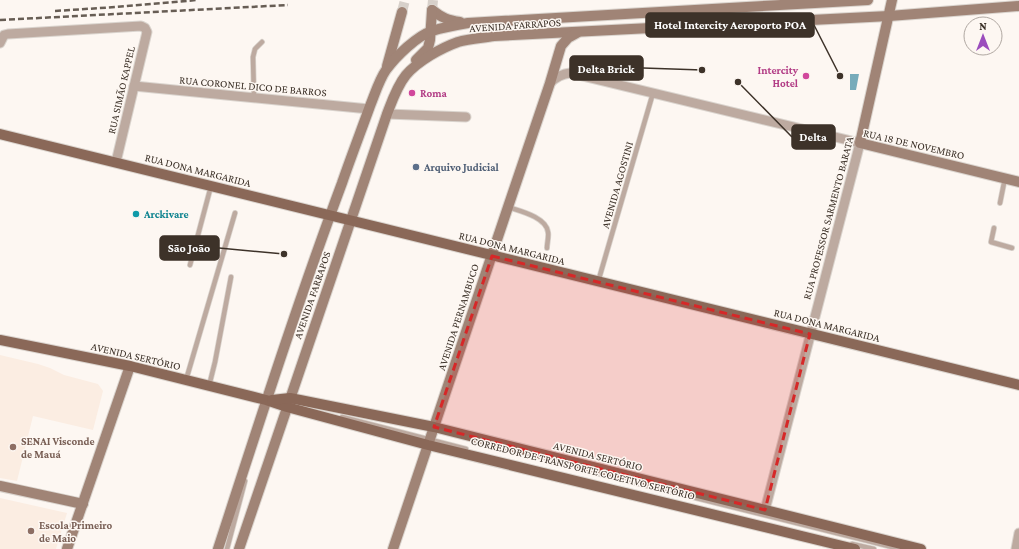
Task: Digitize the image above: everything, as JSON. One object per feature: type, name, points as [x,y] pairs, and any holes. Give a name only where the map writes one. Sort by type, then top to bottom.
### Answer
[{"type":"main road","name":"AVENIDA FARRAPOS","points":[[218,549],[266,400],[369,109],[385,71],[396,57],[406,48],[431,31],[468,23],[868,0]]},
{"type":"main road","name":"RUA PROFESSOR SARMENTO BARATA","points":[[860,144],[892,0]]},
{"type":"main road","name":"AVENIDA FARRAPOS","points":[[239,549],[387,114],[395,94],[405,77],[410,71],[431,55],[458,42],[494,36],[889,16],[1019,6]]},
{"type":"main road","points":[[410,71],[416,60],[428,48],[431,31],[432,10],[440,17],[468,23]]},
{"type":"main road","points":[[385,71],[402,12]]},
{"type":"main road","name":"AVENIDA PERNAMBUCO","points":[[393,549],[550,82],[560,46],[568,38],[579,32]]},
{"type":"main road","name":"RUA DONA MARGARIDA","points":[[0,134],[1019,385]]},
{"type":"main road","name":"RUA 18 DE NOVEMBRO","points":[[860,144],[1019,182]]},
{"type":"main road","name":"AVENIDA SERTÓRIO","points":[[0,340],[130,366],[266,400],[434,427],[764,513],[921,549]]},
{"type":"main road","points":[[67,549],[130,366]]},
{"type":"main road","name":"AVENIDA SERTÓRIO","points":[[288,403],[429,442],[855,549]]},
{"type":"main road","points":[[0,486],[83,504]]},
{"type":"street","name":"RUA SIMÃO KAPPEL","points":[[2,39],[8,34],[141,26],[145,28],[147,32],[116,162]]},
{"type":"street","name":"RUA 18 DE NOVEMBRO","points":[[550,82],[556,77],[570,73],[860,144]]},
{"type":"street","name":"RUA CORONEL DICO DE BARROS","points":[[134,86],[369,109]]},
{"type":"street","points":[[387,114],[466,117]]},
{"type":"street","name":"RUA PROFESSOR SARMENTO BARATA","points":[[764,513],[860,144]]},
{"type":"street","points":[[1016,549],[1019,533]]},
{"type":"lane","points":[[254,98],[253,57],[255,50],[262,42]]},
{"type":"lane","name":"AVENIDA AGOSTINI","points":[[598,282],[653,94]]},
{"type":"lane","points":[[1000,203],[1005,178]]},
{"type":"lane","points":[[190,265],[211,186]]},
{"type":"lane","points":[[508,207],[535,217],[543,224],[548,231],[547,248]]},
{"type":"lane","points":[[186,380],[235,213]]},
{"type":"lane","points":[[994,228],[991,242],[1012,248]]},
{"type":"lane","points":[[208,386],[215,362],[231,277]]},
{"type":"lane","points":[[227,549],[266,400]]},
{"type":"lane","name":"CORREDOR DE TRANSPORTE COLETIVO SERTÓRIO","points":[[429,442],[874,549]]},
{"type":"lane","points":[[234,549],[252,510]]},
{"type":"lane","points":[[764,513],[900,549]]},
{"type":"highlighted area","points":[[492,256],[810,334],[765,510],[434,427]]},
{"type":"shaded area","points":[[0,355],[38,364],[64,375],[98,384],[103,391],[93,430],[33,416],[17,481],[0,478]]},
{"type":"shaded area","name":"Escola Primeiro de Maio","points":[[0,498],[67,513],[56,549],[0,549]]},
{"type":"water","points":[[850,74],[859,74],[856,90],[850,90]]},
{"type":"tunnel","points":[[402,12],[405,0]]},
{"type":"tunnel","points":[[432,10],[433,0]]},
{"type":"railway","points":[[55,11],[197,0]]},
{"type":"railway","points":[[0,20],[288,5]]},
{"type":"place","name":"Delta Brick","points":[[702,70]]},
{"type":"place","name":"Intercity Hotel","points":[[806,76]]},
{"type":"place","name":"Hotel Intercity Aeroporto POA","points":[[840,76]]},
{"type":"place","name":"Delta","points":[[738,82]]},
{"type":"place","name":"Roma","points":[[412,93]]},
{"type":"place","name":"Arquivo Judicial","points":[[416,167]]},
{"type":"place","name":"Arckivare","points":[[136,214]]},
{"type":"place","name":"São João","points":[[284,254]]},
{"type":"place","name":"SENAI Visconde de Mauá","points":[[13,447]]},
{"type":"place","name":"Escola Primeiro de Maio","points":[[31,531]]}]
